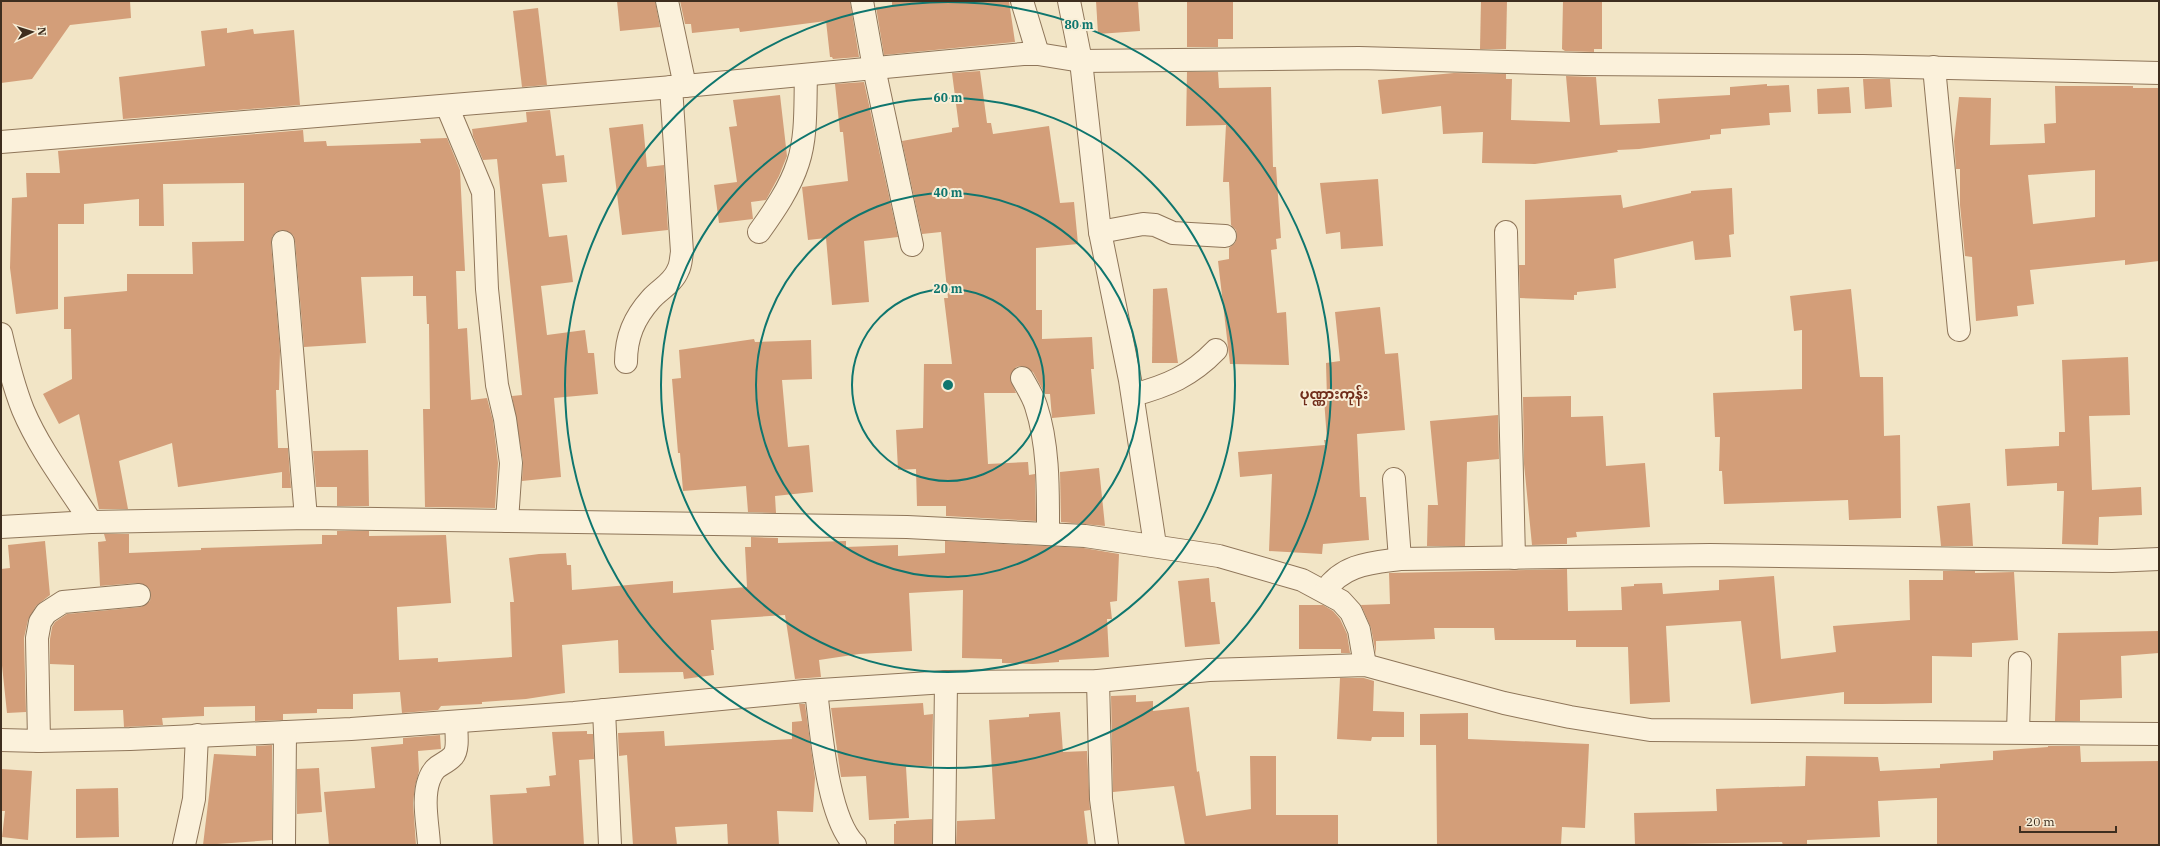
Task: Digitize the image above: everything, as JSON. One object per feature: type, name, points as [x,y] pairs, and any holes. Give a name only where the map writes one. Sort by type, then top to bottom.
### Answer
[{"type":"street","points":[[626,362],[626,348],[629,332],[651,299],[666,287],[678,270],[682,252],[678,86],[667,1]]},
{"type":"street","points":[[862,1],[874,68],[912,245]]},
{"type":"street","points":[[1022,1],[1038,54]]},
{"type":"street","points":[[1069,1],[1081,61],[1100,232],[1133,395],[1155,545]]},
{"type":"street","points":[[1,142],[447,106],[1038,54],[1081,61],[1359,58],[1584,64],[1934,67],[2159,72]]},
{"type":"street","points":[[1934,67],[1959,330]]},
{"type":"street","points":[[759,232],[788,186],[798,162],[804,133],[806,75]]},
{"type":"street","points":[[447,106],[483,192],[487,289],[497,385],[505,419],[511,463],[507,521]]},
{"type":"street","points":[[1100,232],[1143,224],[1155,225],[1173,233],[1225,236]]},
{"type":"street","points":[[1506,232],[1514,558]]},
{"type":"street","points":[[283,242],[306,518]]},
{"type":"street","points":[[1,334],[8,368],[24,411],[42,444],[91,522]]},
{"type":"street","points":[[1133,395],[1163,387],[1185,376],[1202,365],[1216,350]]},
{"type":"street","points":[[1022,378],[1036,405],[1042,434],[1048,484],[1048,533]]},
{"type":"street","points":[[1394,479],[1400,559]]},
{"type":"street","points":[[1,527],[91,522],[306,518],[907,527],[1048,533],[1155,545],[1219,556],[1302,580],[1325,591],[1341,601],[1351,612],[1359,630],[1365,665]]},
{"type":"street","points":[[1325,591],[1332,580],[1360,565],[1400,559],[1710,555],[2112,561],[2159,559]]},
{"type":"street","points":[[39,742],[37,638],[40,622],[46,613],[63,602],[139,595]]},
{"type":"street","points":[[2018,732],[2020,663]]},
{"type":"street","points":[[1,740],[39,742],[285,732],[456,722],[816,691],[946,682],[1098,681],[1209,670],[1365,665],[1504,703],[1570,717],[1650,730],[2159,734]]},
{"type":"street","points":[[1098,681],[1101,799],[1107,845]]},
{"type":"street","points":[[944,845],[946,682]]},
{"type":"street","points":[[816,691],[832,794],[843,828],[854,845]]},
{"type":"street","points":[[604,710],[610,845]]},
{"type":"street","points":[[429,845],[426,791],[434,770],[453,756],[456,750],[456,722]]},
{"type":"street","points":[[284,845],[285,732]]},
{"type":"street","points":[[184,845],[194,799],[197,735]]},
{"type":"building","points":[[1,1],[130,1],[131,18],[70,25],[32,79],[1,83]]},
{"type":"building","points":[[617,1],[655,1],[660,27],[620,31]]},
{"type":"building","points":[[680,1],[850,1],[859,57],[833,59],[830,57],[826,21],[740,32],[739,28],[692,33],[691,24],[685,24]]},
{"type":"building","points":[[892,1],[1009,1],[1015,42],[884,55],[876,7],[892,6]]},
{"type":"building","points":[[1096,1],[1138,1],[1140,31],[1098,34]]},
{"type":"building","points":[[1187,1],[1233,1],[1233,39],[1218,39],[1218,47],[1187,47]]},
{"type":"building","points":[[1481,1],[1507,1],[1506,49],[1480,49]]},
{"type":"building","points":[[1563,1],[1602,1],[1602,49],[1594,49],[1594,52],[1565,51],[1562,49]]},
{"type":"building","points":[[538,8],[547,85],[522,87],[513,11]]},
{"type":"building","points":[[227,28],[227,33],[253,29],[254,34],[294,30],[300,105],[123,119],[119,77],[205,66],[201,31]]},
{"type":"building","points":[[980,71],[987,123],[991,123],[993,134],[1049,126],[1060,203],[1074,202],[1078,244],[1036,248],[1036,310],[1042,310],[1042,339],[1092,337],[1094,369],[1091,369],[1095,414],[1052,418],[1050,394],[1045,394],[1033,372],[1022,366],[1016,367],[1010,378],[1016,393],[984,393],[988,464],[1028,462],[1029,475],[1035,474],[1036,521],[946,516],[946,506],[917,506],[916,469],[898,470],[896,430],[923,428],[924,364],[952,364],[944,298],[948,298],[941,232],[922,234],[902,141],[952,132],[952,128],[959,127],[952,73]]},
{"type":"building","points":[[1187,72],[1218,72],[1219,88],[1271,87],[1273,167],[1276,167],[1281,238],[1276,239],[1277,249],[1271,250],[1277,313],[1286,312],[1289,365],[1230,364],[1218,261],[1229,259],[1229,248],[1235,243],[1237,237],[1236,230],[1231,225],[1229,182],[1223,182],[1226,125],[1186,126]]},
{"type":"building","points":[[1454,73],[1506,74],[1506,79],[1512,79],[1511,120],[1570,122],[1566,76],[1596,77],[1600,125],[1660,123],[1658,99],[1730,95],[1730,87],[1767,84],[1767,86],[1789,85],[1791,112],[1769,113],[1770,125],[1721,129],[1721,134],[1710,135],[1710,139],[1639,149],[1617,150],[1618,152],[1535,164],[1482,163],[1483,132],[1443,134],[1441,106],[1382,114],[1378,80]]},
{"type":"building","points":[[1863,79],[1890,79],[1892,107],[1865,109]]},
{"type":"building","points":[[864,82],[898,237],[864,241],[869,302],[832,305],[826,238],[808,240],[802,187],[848,181],[843,132],[840,132],[835,84]]},
{"type":"building","points":[[2055,86],[2133,86],[2133,88],[2159,88],[2159,261],[2125,265],[2125,260],[2030,270],[2034,304],[2017,306],[2018,316],[1976,321],[1972,257],[1965,256],[1960,205],[1960,169],[1956,169],[1954,141],[1959,97],[1991,98],[1990,145],[2045,143],[2044,124],[2056,123]],"holes":[[[2095,170],[2095,217],[2033,224],[2028,175]]]},
{"type":"building","points":[[1849,87],[1851,113],[1818,114],[1817,89]]},
{"type":"building","points":[[780,95],[787,156],[779,176],[766,200],[751,202],[753,219],[719,223],[714,185],[737,182],[729,127],[737,126],[733,100]]},
{"type":"building","points":[[550,110],[556,156],[564,155],[567,182],[542,184],[549,237],[567,235],[573,282],[541,286],[547,335],[585,330],[588,353],[594,353],[598,394],[554,398],[561,477],[522,481],[523,461],[512,396],[522,395],[497,159],[483,160],[473,136],[472,129],[527,122],[526,112]]},
{"type":"building","points":[[643,124],[647,167],[664,165],[668,230],[622,235],[609,128]]},
{"type":"building","points":[[303,130],[304,142],[326,141],[327,146],[421,143],[420,139],[447,138],[460,170],[465,271],[456,271],[458,329],[467,328],[471,400],[487,398],[493,421],[498,463],[495,508],[425,507],[423,409],[430,409],[429,324],[427,324],[426,296],[413,296],[413,276],[361,277],[366,343],[304,347],[295,241],[293,235],[282,230],[276,232],[272,237],[271,243],[280,351],[279,390],[276,390],[278,448],[288,448],[291,488],[282,488],[282,472],[178,487],[172,443],[119,461],[128,509],[99,509],[79,414],[59,424],[43,394],[72,379],[71,329],[64,329],[64,297],[127,291],[127,274],[193,274],[192,242],[244,241],[244,183],[163,184],[164,226],[139,226],[139,199],[84,204],[84,224],[58,224],[58,309],[16,314],[10,268],[12,198],[27,197],[26,173],[60,173],[58,151]]},
{"type":"building","points":[[1378,179],[1383,246],[1341,249],[1340,232],[1326,234],[1320,183]]},
{"type":"building","points":[[1732,188],[1734,234],[1729,235],[1731,257],[1695,260],[1693,241],[1614,259],[1616,288],[1577,292],[1577,295],[1574,295],[1574,300],[1520,298],[1519,265],[1525,265],[1525,200],[1621,195],[1623,208],[1691,193],[1691,191]]},
{"type":"building","points":[[1167,288],[1178,363],[1152,363],[1153,289]]},
{"type":"building","points":[[1851,289],[1860,377],[1883,377],[1884,436],[1900,435],[1901,518],[1849,520],[1848,500],[1724,504],[1722,471],[1719,471],[1720,437],[1715,437],[1713,393],[1802,389],[1802,330],[1794,331],[1790,296]]},
{"type":"building","points":[[1380,307],[1385,354],[1398,353],[1405,430],[1357,434],[1360,497],[1366,497],[1369,540],[1323,544],[1322,554],[1269,551],[1272,474],[1240,477],[1238,452],[1325,445],[1324,440],[1327,440],[1324,399],[1327,399],[1326,363],[1340,361],[1335,312]]},
{"type":"building","points":[[754,339],[755,342],[811,340],[812,379],[782,380],[788,447],[809,445],[813,492],[775,496],[776,513],[748,512],[746,486],[683,491],[680,453],[678,453],[672,379],[681,378],[679,350]]},
{"type":"building","points":[[2128,357],[2130,415],[2089,416],[2092,490],[2141,487],[2142,515],[2099,517],[2098,545],[2062,544],[2064,491],[2057,491],[2057,483],[2007,486],[2005,449],[2059,446],[2059,432],[2065,432],[2062,360]]},
{"type":"building","points":[[1571,396],[1571,417],[1603,416],[1606,466],[1645,463],[1650,527],[1576,532],[1577,537],[1567,538],[1567,544],[1532,545],[1524,464],[1523,397]]},
{"type":"building","points":[[1498,415],[1499,459],[1467,462],[1465,546],[1427,546],[1428,505],[1438,505],[1430,421]]},
{"type":"building","points":[[368,450],[369,506],[337,506],[337,487],[316,487],[313,451]]},
{"type":"building","points":[[1099,468],[1105,526],[1061,522],[1060,472]]},
{"type":"building","points":[[1970,503],[1973,546],[1941,546],[1937,506]]},
{"type":"building","points":[[337,531],[369,531],[369,536],[446,535],[451,603],[397,607],[399,660],[438,658],[438,662],[512,657],[510,602],[514,602],[509,558],[539,554],[566,553],[567,565],[571,565],[572,590],[673,581],[673,593],[747,587],[745,547],[751,547],[751,537],[778,538],[778,543],[846,541],[846,547],[898,545],[898,556],[945,553],[945,541],[1084,548],[1119,554],[1117,601],[1110,602],[1112,619],[1107,619],[1109,657],[1059,660],[1059,662],[1033,664],[1002,663],[1002,659],[962,658],[963,590],[909,593],[912,651],[859,654],[819,660],[821,677],[795,679],[785,615],[711,620],[714,650],[711,650],[714,675],[684,679],[683,672],[619,673],[618,640],[562,645],[565,693],[526,699],[482,702],[482,704],[441,706],[438,710],[402,713],[400,692],[353,694],[353,709],[317,709],[317,713],[283,714],[283,720],[255,721],[255,706],[204,707],[204,716],[162,718],[163,725],[124,727],[123,710],[74,711],[74,665],[50,664],[50,639],[52,627],[55,622],[67,614],[141,607],[150,601],[151,594],[149,588],[138,583],[100,586],[98,542],[106,541],[104,534],[129,534],[129,553],[201,550],[201,548],[322,544],[322,535],[337,535]]},
{"type":"building","points":[[45,541],[50,595],[36,606],[28,620],[24,638],[26,712],[7,713],[1,656],[1,569],[10,568],[8,545]]},
{"type":"building","points":[[1567,569],[1568,611],[1622,610],[1621,587],[1634,586],[1634,584],[1662,583],[1663,594],[1719,590],[1719,580],[1774,576],[1781,659],[1836,652],[1833,626],[1910,620],[1909,580],[1943,580],[1943,571],[1975,571],[1975,573],[2014,572],[2018,640],[1972,643],[1972,657],[1932,656],[1932,703],[1844,704],[1844,692],[1751,704],[1741,621],[1666,626],[1670,702],[1630,704],[1628,647],[1576,647],[1576,640],[1495,640],[1494,628],[1434,628],[1435,639],[1376,641],[1376,654],[1371,628],[1361,605],[1390,604],[1389,573]]},
{"type":"building","points":[[1209,578],[1211,602],[1215,602],[1220,644],[1185,647],[1178,581]]},
{"type":"building","points":[[1299,605],[1323,605],[1333,611],[1340,619],[1347,634],[1350,653],[1341,653],[1341,649],[1299,649]]},
{"type":"building","points":[[2159,631],[2159,653],[2121,656],[2122,698],[2080,700],[2080,721],[2055,721],[2058,633]]},
{"type":"building","points":[[1340,678],[1364,678],[1374,681],[1373,711],[1404,712],[1404,737],[1372,737],[1371,741],[1337,739]]},
{"type":"building","points":[[1136,695],[1136,702],[1153,701],[1153,711],[1189,707],[1197,772],[1199,771],[1206,816],[1251,809],[1250,756],[1276,756],[1276,815],[1338,815],[1338,845],[1185,845],[1174,786],[1113,792],[1111,696]]},
{"type":"building","points":[[923,703],[924,715],[933,714],[932,766],[906,767],[909,818],[869,820],[866,776],[841,777],[831,708]]},
{"type":"building","points":[[799,704],[805,704],[815,778],[813,812],[777,811],[779,845],[728,845],[727,824],[675,827],[677,845],[633,845],[627,755],[619,756],[618,733],[664,731],[665,746],[792,739],[792,722],[802,721]]},
{"type":"building","points":[[1060,712],[1063,752],[1087,751],[1090,810],[1084,811],[1088,845],[956,845],[957,821],[995,819],[989,720],[1029,717],[1029,714]]},
{"type":"building","points":[[1468,713],[1468,739],[1589,744],[1585,828],[1562,827],[1561,845],[1437,845],[1436,745],[1420,745],[1420,714]]},
{"type":"building","points":[[587,731],[587,734],[593,734],[594,759],[579,760],[584,845],[493,845],[490,795],[527,793],[526,788],[550,786],[549,776],[556,775],[552,732]]},
{"type":"building","points":[[440,735],[441,749],[418,751],[419,771],[413,803],[416,845],[329,845],[324,792],[375,788],[371,747],[403,744],[403,738]]},
{"type":"building","points":[[272,745],[272,840],[203,845],[214,754],[256,756],[256,746]]},
{"type":"building","points":[[2048,746],[2080,746],[2081,762],[2159,761],[2159,845],[1937,845],[1937,798],[1878,801],[1880,837],[1807,840],[1807,845],[1783,845],[1782,842],[1635,845],[1634,813],[1717,811],[1716,789],[1805,786],[1806,756],[1878,757],[1880,771],[1940,768],[1940,764],[1993,760],[1993,751]]},
{"type":"building","points":[[319,768],[322,812],[297,814],[297,769]]},
{"type":"building","points":[[1,769],[32,771],[28,840],[2,837],[5,811],[1,811]]},
{"type":"building","points":[[118,788],[119,837],[76,838],[76,789]]},
{"type":"building","points":[[932,819],[932,845],[894,845],[894,824],[896,824],[896,821]]},
{"type":"district","name":"ပုဏ္ဏားကုန်း","points":[[1334,394]]}]
